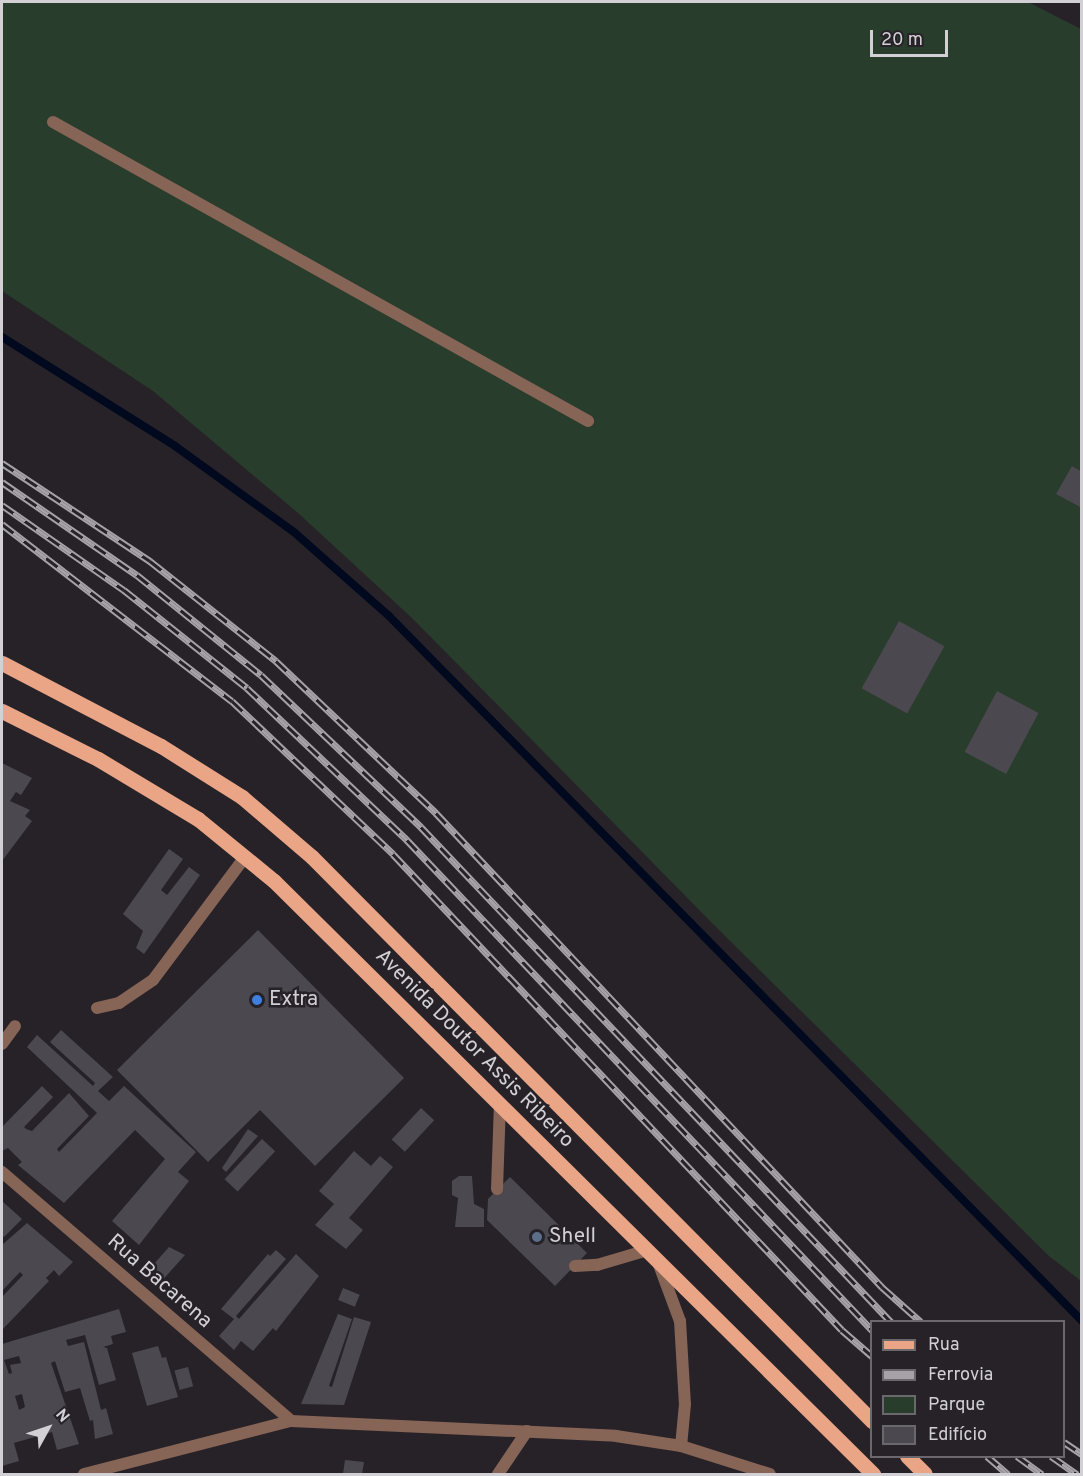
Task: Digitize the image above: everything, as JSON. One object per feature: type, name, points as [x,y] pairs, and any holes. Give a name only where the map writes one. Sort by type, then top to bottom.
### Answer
[{"type":"main road","name":"Avenida Doutor Assis Ribeiro","points":[[2,663],[161,747],[232,790],[312,857],[870,1419]]},
{"type":"main road","name":"Avenida Doutor Assis Ribeiro","points":[[2,711],[98,759],[178,807],[274,881],[873,1474]]},
{"type":"main road","points":[[909,1458],[925,1474]]},
{"type":"street","points":[[53,122],[588,421]]},
{"type":"street","points":[[97,1008],[119,1003],[153,980],[245,857]]},
{"type":"street","points":[[2,1044],[15,1026]]},
{"type":"street","points":[[497,1189],[500,1104]]},
{"type":"street","name":"Rua Bacarena","points":[[2,1172],[291,1421]]},
{"type":"street","points":[[575,1266],[597,1265],[652,1254],[680,1321],[685,1404],[681,1446]]},
{"type":"street","points":[[84,1474],[291,1421],[616,1436],[681,1446],[770,1474]]},
{"type":"street","points":[[498,1474],[527,1431]]},
{"type":"green space","points":[[2,2],[1028,2],[1081,29],[1081,1281],[1049,1256],[714,925],[412,618],[298,513],[153,391],[2,291]]},
{"type":"building","points":[[1072,466],[1082,472],[1082,508],[1056,494]]},
{"type":"building","points":[[899,621],[944,646],[907,714],[862,688]]},
{"type":"building","points":[[997,691],[1038,713],[1006,774],[965,752]]},
{"type":"building","points":[[2,763],[32,778],[21,795],[16,792],[10,801],[30,810],[25,816],[32,821],[2,861]]},
{"type":"building","points":[[169,849],[183,859],[161,890],[167,895],[189,867],[200,875],[144,954],[136,948],[143,931],[123,914]]},
{"type":"building","name":"Extra","points":[[258,930],[404,1078],[315,1166],[260,1110],[208,1162],[117,1070]]},
{"type":"building","points":[[61,1030],[113,1077],[98,1091],[109,1101],[124,1086],[196,1152],[178,1172],[189,1181],[139,1245],[112,1221],[165,1159],[135,1130],[64,1203],[18,1165],[22,1162],[8,1148],[2,1151],[2,1127],[42,1086],[53,1097],[24,1127],[26,1129],[32,1131],[69,1093],[89,1116],[57,1149],[59,1152],[97,1113],[27,1047],[37,1035],[93,1086],[95,1083],[50,1042]]},
{"type":"building","points":[[421,1108],[434,1120],[405,1152],[392,1139]]},
{"type":"building","points":[[248,1129],[258,1136],[226,1172],[222,1168]]},
{"type":"building","points":[[262,1139],[275,1151],[238,1192],[224,1179]]},
{"type":"building","points":[[354,1151],[371,1166],[380,1156],[393,1167],[349,1218],[363,1230],[346,1249],[315,1225],[334,1204],[319,1191]]},
{"type":"building","points":[[459,1176],[472,1176],[474,1204],[484,1209],[484,1227],[455,1227],[458,1198],[452,1195],[452,1181]]},
{"type":"building","name":"Shell","points":[[510,1177],[587,1253],[555,1286],[487,1220],[488,1199]]},
{"type":"building","points":[[2,1201],[22,1219],[4,1237],[2,1235]]},
{"type":"building","points":[[27,1223],[73,1262],[59,1276],[54,1270],[46,1278],[49,1281],[2,1330],[2,1297],[23,1275],[20,1272],[2,1291],[2,1245]]},
{"type":"building","points":[[169,1247],[185,1255],[159,1284],[146,1273]]},
{"type":"building","points":[[276,1250],[286,1259],[236,1316],[239,1319],[296,1254],[319,1276],[276,1331],[273,1328],[253,1351],[241,1341],[234,1350],[219,1336],[234,1319],[221,1309],[268,1254],[270,1256]]},
{"type":"building","points":[[343,1288],[360,1295],[355,1307],[338,1300]]},
{"type":"building","points":[[119,1309],[126,1332],[111,1336],[113,1344],[103,1347],[107,1348],[116,1380],[99,1385],[85,1335],[66,1340],[68,1346],[84,1342],[101,1410],[106,1408],[113,1434],[95,1439],[93,1420],[90,1421],[80,1388],[65,1392],[55,1361],[51,1363],[79,1444],[57,1450],[52,1432],[14,1443],[19,1461],[2,1466],[2,1344]],"holes":[[[19,1356],[21,1363],[10,1365],[12,1373],[9,1374],[4,1360]],[[22,1394],[25,1407],[19,1410],[15,1396]]]},
{"type":"building","points":[[338,1314],[352,1319],[329,1386],[332,1387],[354,1317],[371,1322],[344,1405],[301,1404]]},
{"type":"building","points":[[158,1346],[162,1358],[166,1357],[178,1397],[147,1406],[132,1353]]},
{"type":"building","points":[[188,1367],[193,1386],[180,1390],[174,1371]]},
{"type":"building","points":[[345,1460],[364,1462],[362,1474],[343,1474]]},
{"type":"waterway","points":[[2,337],[175,446],[295,533],[389,616],[1082,1321]]},
{"type":"railway","points":[[2,463],[150,561],[276,661],[436,813],[882,1287],[919,1320]]},
{"type":"railway","points":[[2,482],[137,575],[261,675],[421,827],[889,1320]]},
{"type":"railway","points":[[2,505],[124,590],[247,688],[407,840],[870,1328]]},
{"type":"railway","points":[[2,524],[232,701],[393,854],[842,1330],[870,1354]]},
{"type":"railway","points":[[1065,1443],[1082,1454]]},
{"type":"railway","points":[[989,1458],[1008,1474]]},
{"type":"railway","points":[[1020,1458],[1042,1474]]},
{"type":"railway","points":[[1054,1458],[1077,1474]]},
{"type":"place","name":"Extra","points":[[257,1000]]},
{"type":"place","name":"Shell","points":[[537,1237]]}]
